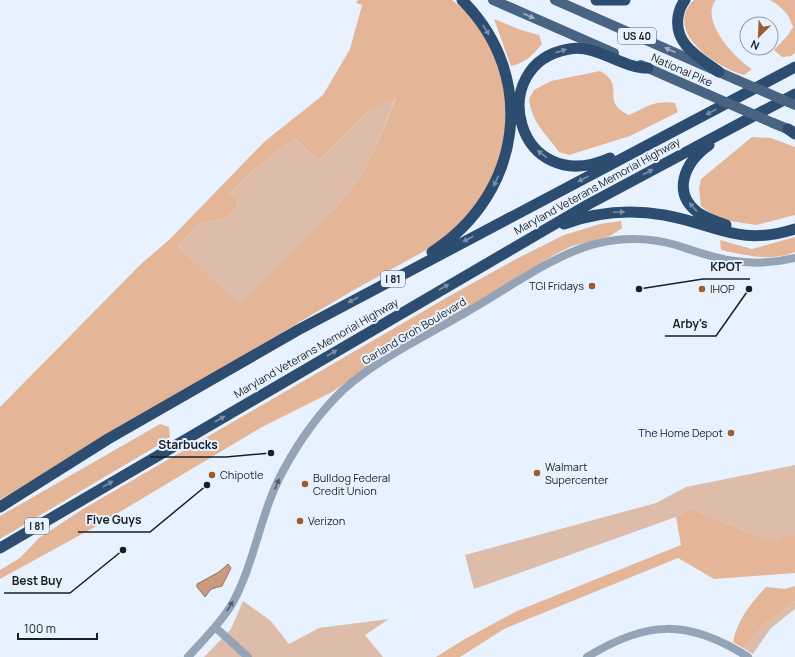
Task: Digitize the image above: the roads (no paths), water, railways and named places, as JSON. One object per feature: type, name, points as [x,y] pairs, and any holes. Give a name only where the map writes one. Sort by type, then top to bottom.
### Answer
[{"type":"highway","points":[[375,288],[438,248],[464,228],[483,205],[494,187],[507,152],[511,108],[503,65],[493,41],[481,22],[462,0]]},
{"type":"highway","points":[[596,0],[625,0]]},
{"type":"highway","points":[[685,0],[679,11],[678,20],[679,32],[683,42],[695,55],[719,72]]},
{"type":"highway","points":[[648,68],[639,68],[604,53],[580,48],[564,50],[549,56],[533,69],[526,78],[521,91],[519,115],[525,136],[533,147],[550,160],[560,164],[583,167],[604,161],[682,127]]},
{"type":"highway","points":[[736,99],[795,62]]},
{"type":"highway","name":"Maryland Veterans Memorial Highway","points":[[0,507],[161,408],[375,288],[795,67]]},
{"type":"highway","name":"Maryland Veterans Memorial Highway","points":[[0,548],[589,204],[795,94]]},
{"type":"highway","points":[[769,107],[698,153],[687,168],[684,183],[685,192],[687,200],[699,214],[727,226],[766,229],[780,227],[795,222]]},
{"type":"highway","points":[[504,253],[577,220],[618,212],[665,215],[738,235],[766,236],[795,229]]},
{"type":"highway","points":[[0,555],[74,504]]},
{"type":"main road","name":"National Pike","points":[[493,0],[793,132]]},
{"type":"main road","name":"National Pike","points":[[555,0],[795,105]]},
{"type":"street","name":"Garland Groh Boulevard","points":[[188,657],[215,627],[232,604],[240,588],[276,487],[305,434],[327,406],[345,388],[368,370],[560,258],[599,243],[633,239],[660,241],[720,258],[748,263],[766,263],[795,258]]},
{"type":"street","points":[[215,627],[248,657]]},
{"type":"street","points":[[587,657],[621,638],[638,632],[666,628],[704,634],[730,645],[748,657]]},
{"type":"place","name":"TGI Fridays","points":[[592,286]]},
{"type":"place","name":"KPOT","points":[[639,289]]},
{"type":"place","name":"IHOP","points":[[702,289]]},
{"type":"place","name":"Arby's","points":[[749,289]]},
{"type":"place","name":"The Home Depot","points":[[731,433]]},
{"type":"place","name":"Starbucks","points":[[271,453]]},
{"type":"place","name":"Walmart Supercenter","points":[[537,473]]},
{"type":"place","name":"Chipotle","points":[[212,475]]},
{"type":"place","name":"Bulldog Federal Credit Union","points":[[305,484]]},
{"type":"place","name":"Five Guys","points":[[207,485]]},
{"type":"place","name":"Verizon","points":[[300,521]]},
{"type":"place","name":"Best Buy","points":[[123,550]]}]
